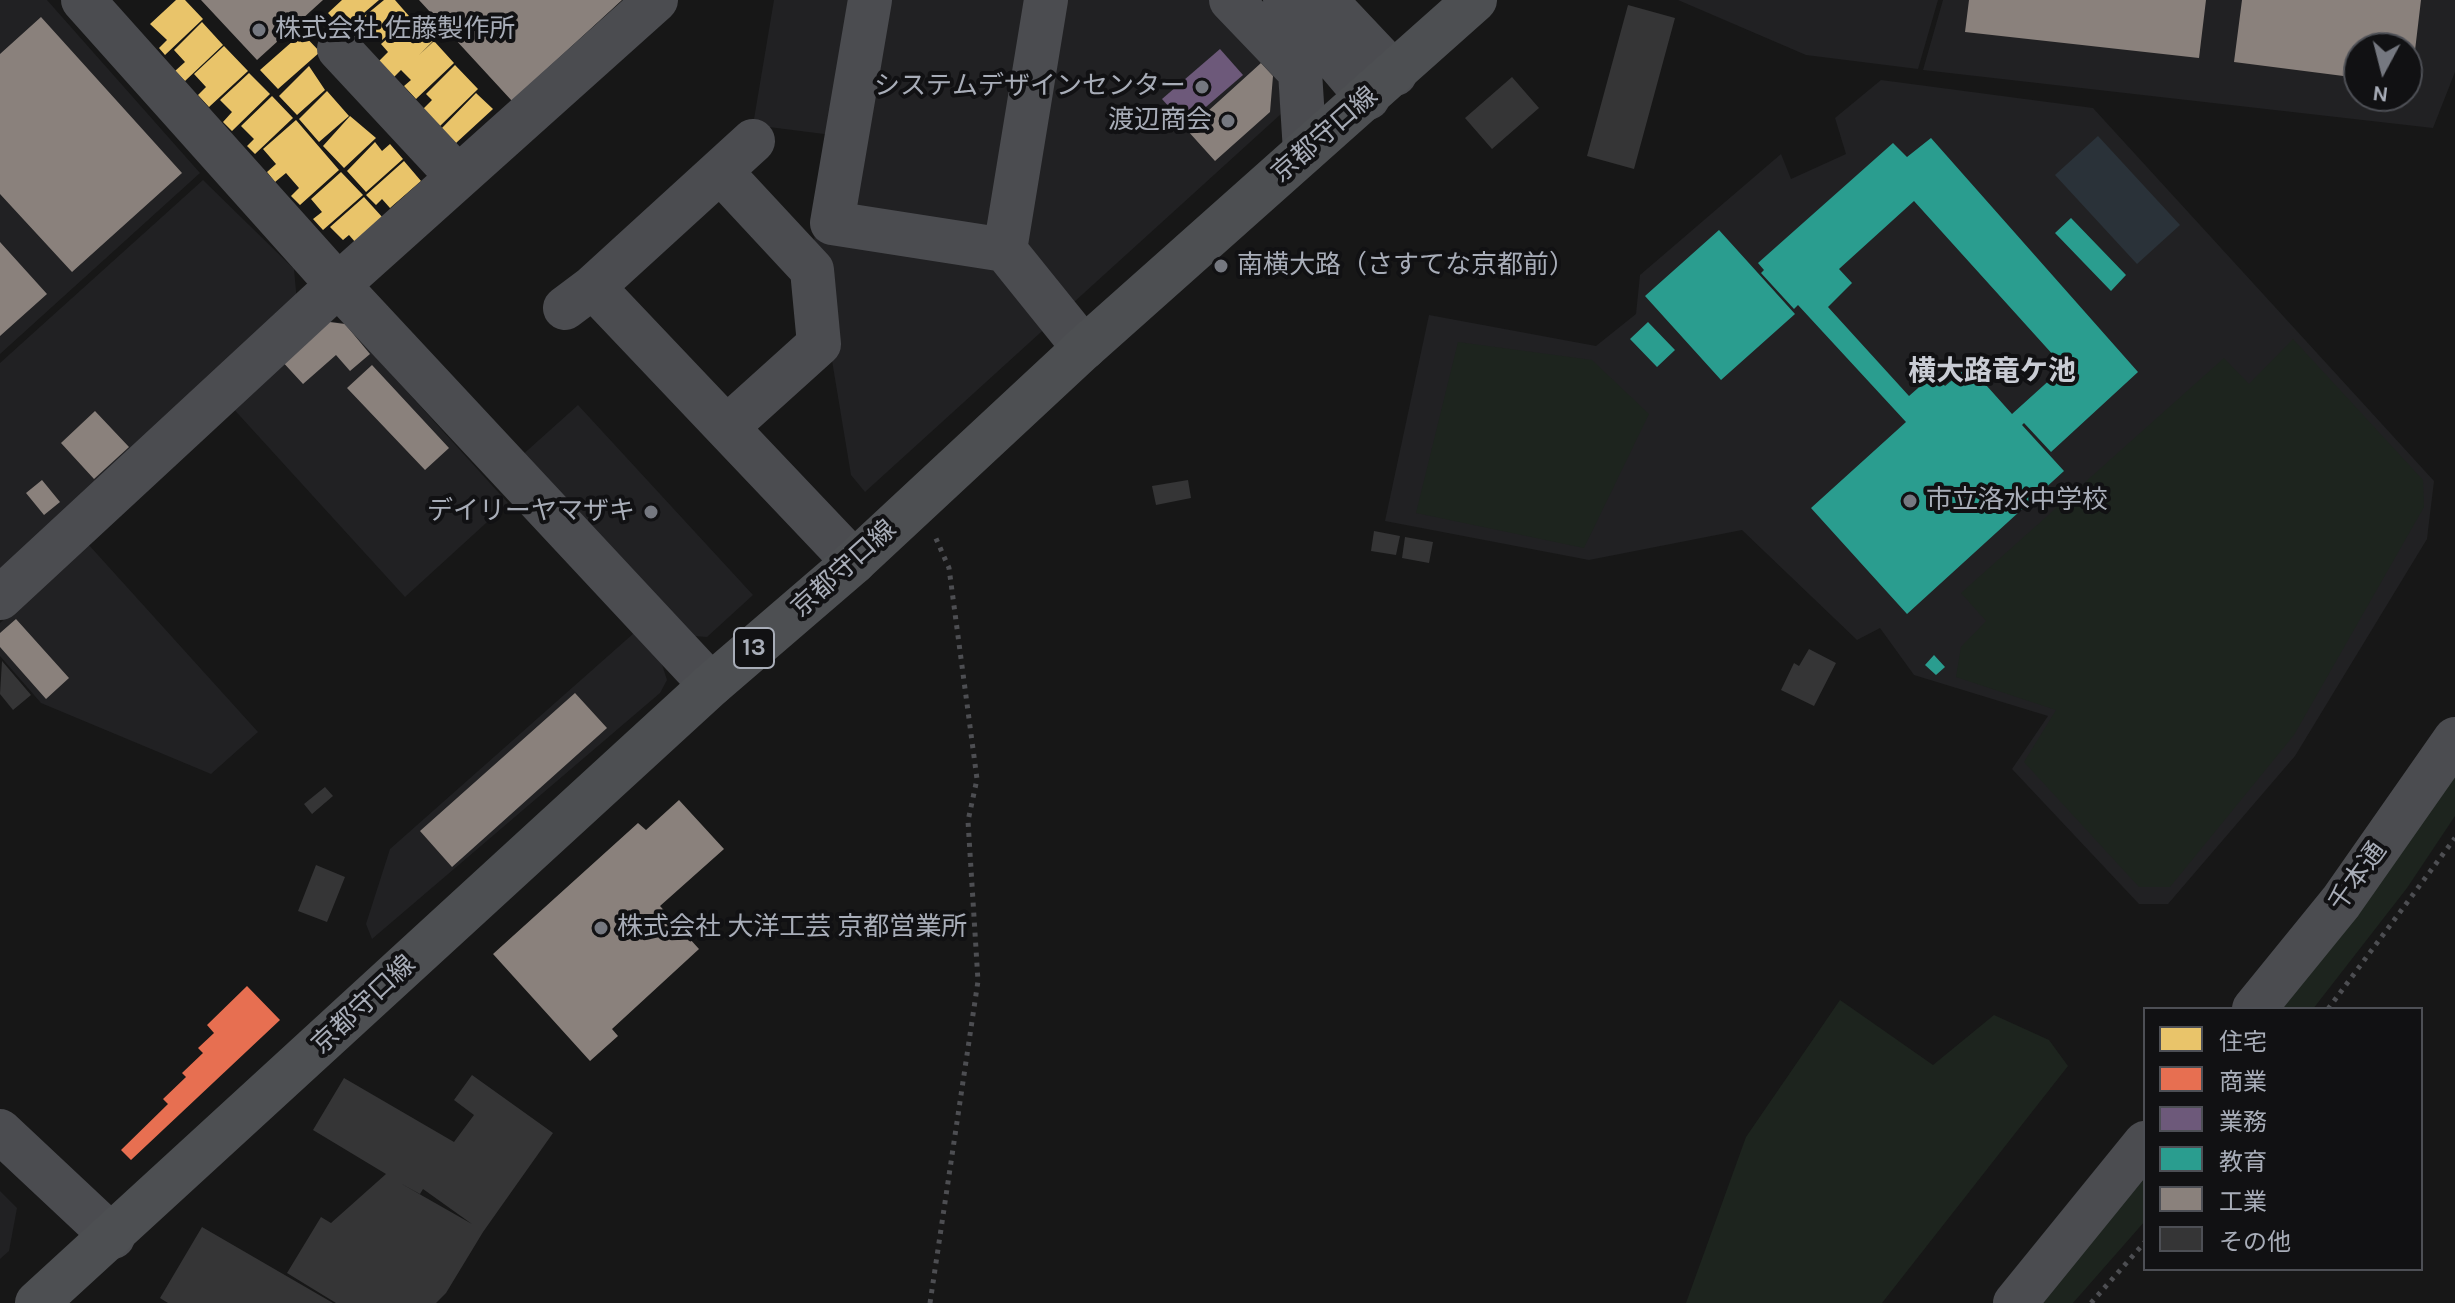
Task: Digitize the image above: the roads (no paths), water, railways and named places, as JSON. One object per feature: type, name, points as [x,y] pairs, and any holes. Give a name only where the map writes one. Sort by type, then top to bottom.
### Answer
[{"type":"main road","name":"京都守口線","points":[[37,1303],[113,1237],[711,685],[854,562],[1084,348],[1475,0]]},
{"type":"street","points":[[83,0],[338,285],[711,685]]},
{"type":"street","points":[[0,598],[338,285],[656,0]]},
{"type":"street","points":[[870,0],[832,223],[1005,250],[1084,348]]},
{"type":"street","points":[[1005,250],[1046,0]]},
{"type":"street","points":[[1231,0],[1300,72],[1305,151]]},
{"type":"street","points":[[1285,0],[1381,86]]},
{"type":"street","points":[[1325,0],[1381,86]]},
{"type":"street","points":[[339,49],[458,177]]},
{"type":"street","points":[[753,141],[579,297],[727,427],[854,562]]},
{"type":"street","points":[[720,171],[812,270],[819,344],[727,427]]},
{"type":"street","name":"千本通","points":[[2256,1007],[2341,902],[2455,739]]},
{"type":"street","points":[[0,1131],[113,1237]]},
{"type":"street","points":[[2015,1303],[2143,1145]]},
{"type":"place","name":"株式会社 佐藤製作所","points":[[259,30]]},
{"type":"place","name":"システムデザインセンター","points":[[1202,87]]},
{"type":"place","name":"渡辺商会","points":[[1228,121]]},
{"type":"place","name":"南横大路（さすてな京都前）","points":[[1221,266]]},
{"type":"place","name":"市立洛水中学校","points":[[1910,501]]},
{"type":"place","name":"デイリーヤマザキ","points":[[651,512]]},
{"type":"place","name":"株式会社 大洋工芸 京都営業所","points":[[601,928]]},
{"type":"district","name":"横大路竜ケ池","points":[[1992,372]]}]
